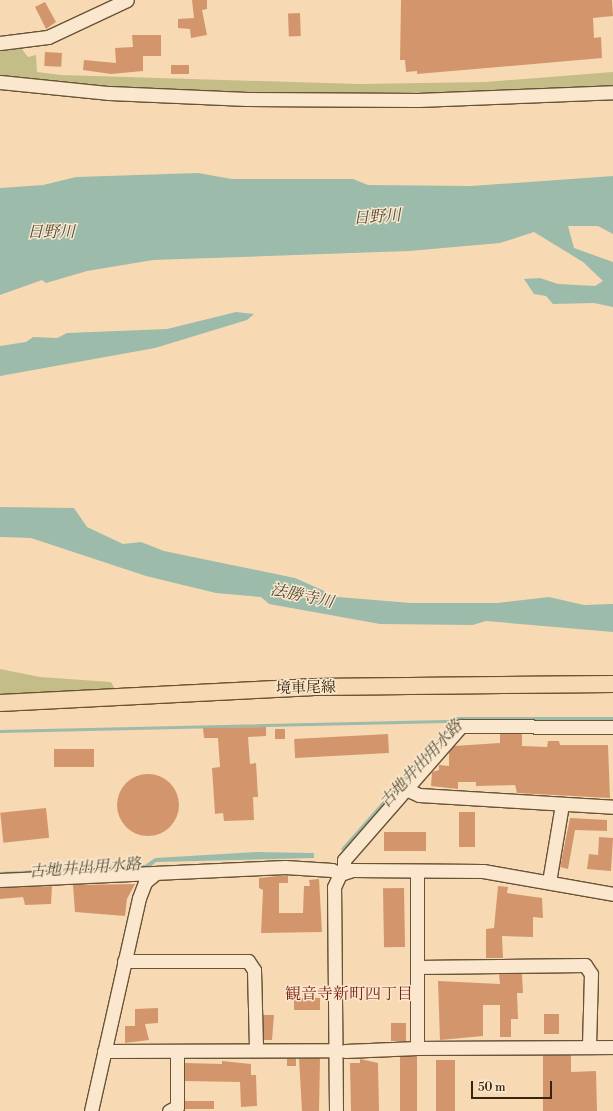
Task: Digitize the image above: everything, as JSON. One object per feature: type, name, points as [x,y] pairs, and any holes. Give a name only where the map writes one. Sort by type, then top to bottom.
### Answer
[{"type":"main road","name":"境車尾線","points":[[0,703],[315,687],[613,684]]},
{"type":"street","points":[[0,43],[48,37],[127,0]]},
{"type":"street","points":[[0,82],[109,93],[247,99],[418,100],[613,92]]},
{"type":"street","points":[[336,1111],[340,1050],[334,887],[342,872],[344,860],[461,726],[613,726]]},
{"type":"street","points":[[406,789],[419,795],[613,807]]},
{"type":"street","points":[[549,882],[562,804]]},
{"type":"street","points":[[0,880],[285,867],[342,872],[417,870],[483,871],[613,894]]},
{"type":"street","points":[[417,870],[417,1048]]},
{"type":"street","points":[[91,1111],[139,898],[145,882],[155,874]]},
{"type":"street","points":[[124,961],[248,960],[254,970],[256,1049]]},
{"type":"street","points":[[417,967],[585,965],[591,974],[589,1047]]},
{"type":"street","points":[[104,1051],[256,1049],[340,1050],[613,1046]]},
{"type":"street","points":[[175,1110],[177,1051]]},
{"type":"shaded area","points":[[21,48],[28,57],[36,55],[37,72],[61,75],[359,84],[486,82],[613,72],[613,89],[352,97],[103,89],[0,76],[0,50]]},
{"type":"shaded area","points":[[0,669],[40,677],[111,682],[115,689],[0,699]]},
{"type":"water","name":"日野川","points":[[198,173],[232,179],[353,179],[368,185],[471,186],[613,176],[613,234],[598,226],[568,226],[574,248],[613,262],[613,307],[594,303],[553,304],[546,296],[534,294],[524,279],[540,278],[558,284],[595,286],[603,281],[583,262],[534,232],[500,243],[409,251],[153,260],[87,271],[46,283],[42,280],[0,295],[0,188],[43,185],[76,177]]},
{"type":"water","points":[[236,312],[254,314],[247,320],[155,348],[0,376],[0,346],[26,342],[33,337],[57,338],[67,333],[167,329]]},
{"type":"water","name":"法勝寺川","points":[[0,507],[74,508],[87,527],[123,544],[141,542],[164,551],[295,578],[338,597],[411,603],[497,603],[549,597],[584,605],[613,604],[613,632],[486,621],[473,625],[380,624],[269,604],[261,597],[216,593],[146,576],[31,538],[0,537]]},
{"type":"water","name":"古地井出用水路","points":[[457,717],[613,717],[613,723],[460,722],[344,852],[341,849]]},
{"type":"water","name":"古地井出用水路","points":[[256,852],[314,853],[314,858],[156,862],[148,869],[0,876],[0,872],[145,865],[155,858]]},
{"type":"building","points":[[192,0],[207,0],[207,9],[202,10],[207,35],[191,38],[190,29],[178,28],[178,19],[194,18]]},
{"type":"building","points":[[401,0],[612,0],[613,16],[593,18],[594,38],[601,37],[602,58],[417,74],[417,71],[406,72],[405,60],[400,60]]},
{"type":"building","points":[[45,2],[56,22],[46,29],[35,7]]},
{"type":"building","points":[[288,13],[300,13],[301,36],[289,36]]},
{"type":"building","points":[[132,35],[161,35],[161,56],[143,56],[143,71],[111,74],[83,70],[84,60],[116,63],[115,48],[133,47]]},
{"type":"building","points":[[45,52],[62,53],[61,67],[44,66]]},
{"type":"building","points":[[171,65],[189,65],[189,74],[171,74]]},
{"type":"building","points":[[266,727],[266,736],[248,737],[250,764],[256,763],[258,797],[253,797],[254,820],[224,821],[223,813],[215,814],[212,768],[220,767],[218,738],[204,738],[203,728]]},
{"type":"building","points":[[275,729],[285,729],[285,739],[275,739]]},
{"type":"building","points":[[388,734],[389,753],[295,758],[294,739]]},
{"type":"building","points":[[500,734],[522,734],[522,746],[547,747],[548,741],[559,741],[560,745],[608,745],[610,798],[517,793],[515,785],[476,786],[476,782],[458,782],[458,789],[431,786],[432,772],[439,770],[439,765],[449,766],[449,752],[454,746],[500,743]]},
{"type":"building","points":[[54,749],[94,749],[94,767],[54,767]]},
{"type":"building","points":[[142,774],[154,774],[170,783],[177,793],[179,805],[177,817],[170,827],[154,836],[142,836],[131,831],[122,822],[117,811],[117,799],[122,788],[131,779]]},
{"type":"building","points":[[46,808],[49,838],[3,843],[0,813]]},
{"type":"building","points":[[459,812],[475,812],[475,847],[459,847]]},
{"type":"building","points":[[570,818],[607,820],[607,831],[575,830],[568,869],[560,867]]},
{"type":"building","points":[[384,832],[426,832],[426,851],[384,851]]},
{"type":"building","points":[[599,837],[613,838],[611,871],[587,869],[589,854],[598,855]]},
{"type":"building","points":[[288,875],[288,883],[279,883],[279,913],[303,913],[304,886],[310,886],[309,880],[319,879],[322,932],[261,933],[263,890],[259,888],[259,878]]},
{"type":"building","points":[[135,884],[127,899],[125,916],[75,912],[73,885]]},
{"type":"building","points":[[52,886],[51,904],[25,905],[23,897],[0,899],[0,888]]},
{"type":"building","points":[[498,886],[508,887],[507,893],[542,898],[543,918],[533,917],[533,937],[502,936],[503,958],[486,958],[486,929],[494,928]]},
{"type":"building","points":[[383,888],[404,888],[405,947],[384,947]]},
{"type":"building","points":[[499,974],[522,974],[523,993],[517,993],[518,1019],[511,1019],[511,1037],[500,1037],[500,1005],[483,1005],[483,1036],[440,1040],[438,981],[500,984]]},
{"type":"building","points":[[294,998],[320,998],[320,1010],[294,1010]]},
{"type":"building","points":[[158,1008],[158,1023],[145,1024],[149,1040],[125,1043],[125,1026],[135,1026],[135,1009]]},
{"type":"building","points":[[544,1014],[559,1014],[559,1034],[544,1034]]},
{"type":"building","points":[[263,1015],[274,1015],[272,1040],[264,1040]]},
{"type":"building","points":[[391,1023],[406,1023],[406,1041],[391,1041]]},
{"type":"building","points":[[543,1055],[571,1055],[571,1072],[596,1071],[597,1111],[543,1111]]},
{"type":"building","points":[[400,1056],[417,1056],[417,1111],[400,1111]]},
{"type":"building","points":[[287,1058],[296,1058],[296,1066],[287,1066]]},
{"type":"building","points":[[299,1058],[320,1058],[319,1111],[302,1111]]},
{"type":"building","points":[[360,1059],[378,1063],[379,1111],[351,1111],[350,1063],[360,1063]]},
{"type":"building","points":[[436,1060],[455,1060],[455,1111],[436,1111]]},
{"type":"building","points":[[222,1061],[251,1064],[251,1075],[256,1075],[257,1106],[241,1107],[240,1082],[185,1081],[185,1063],[222,1064]]},
{"type":"building","points":[[185,1101],[214,1101],[214,1109],[185,1109]]},
{"type":"waterway","name":"古地井出用水路","points":[[0,731],[457,721]]},
{"type":"district","name":"観音寺新町四丁目","points":[[349,994]]}]
